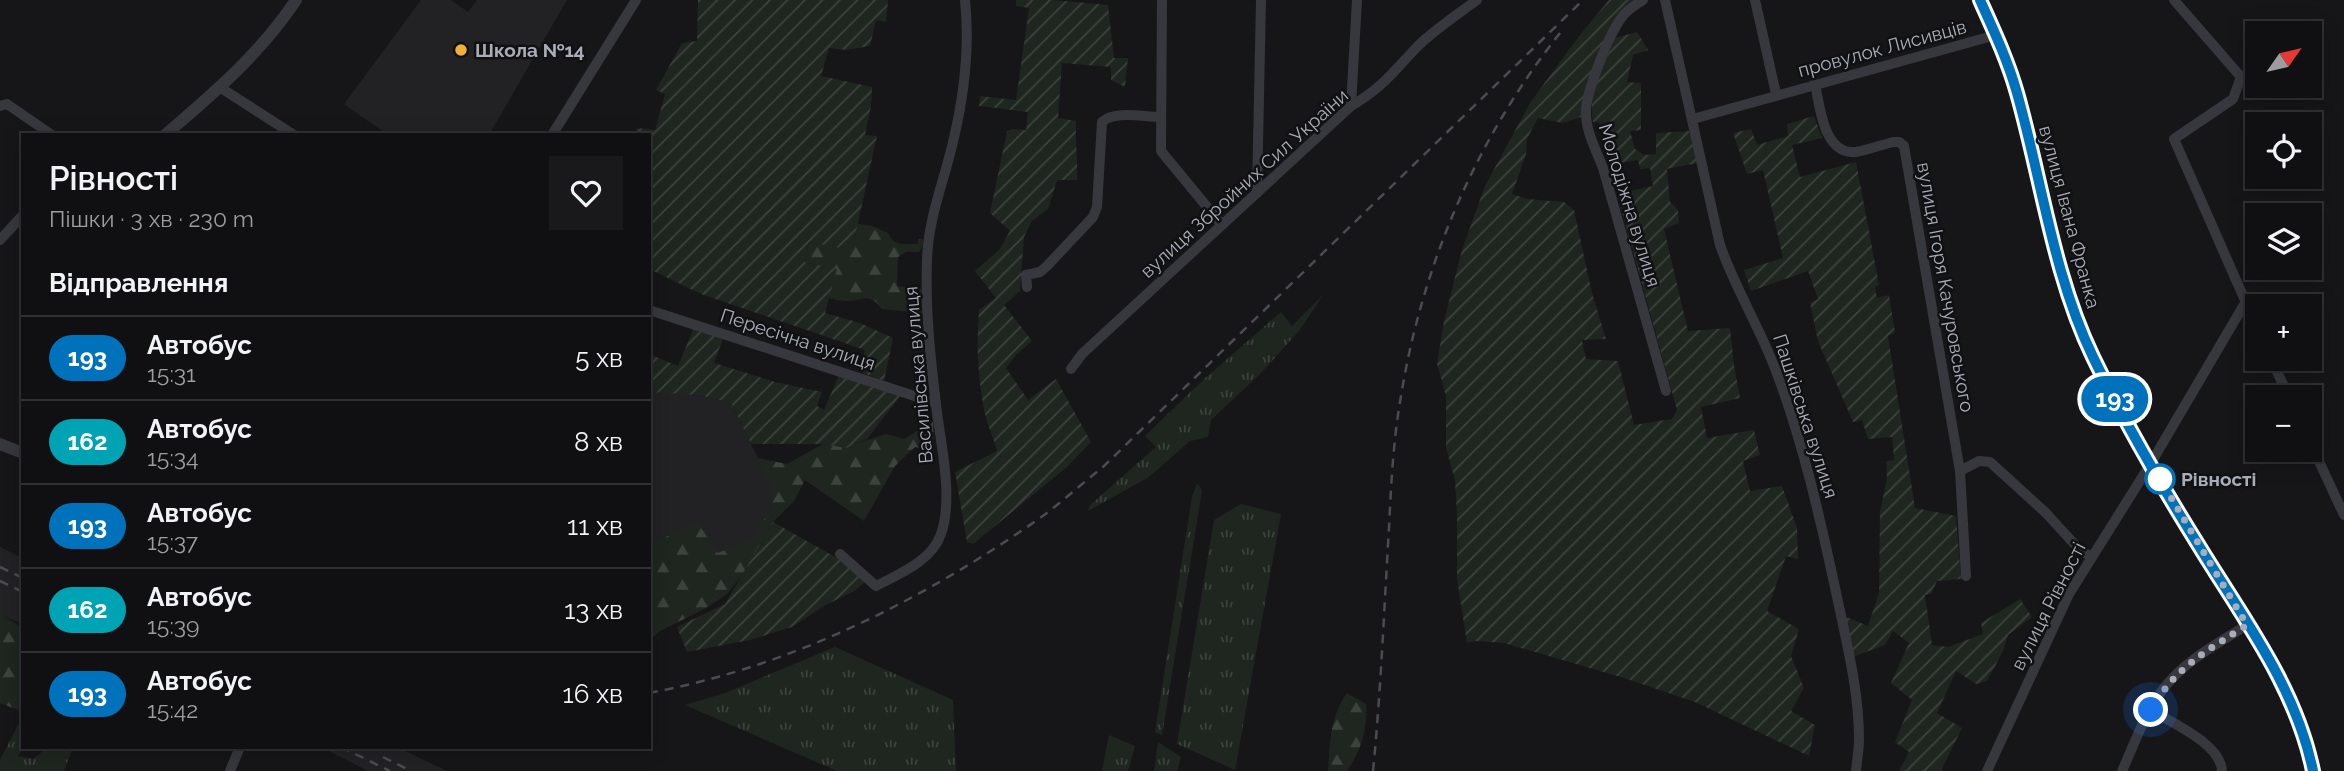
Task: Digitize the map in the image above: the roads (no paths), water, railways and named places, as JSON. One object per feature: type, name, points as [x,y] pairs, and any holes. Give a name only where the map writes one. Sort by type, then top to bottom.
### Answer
[{"type":"main road","name":"вулиця Івана Франка","points":[[1980,0],[2017,92],[2068,298],[2093,357],[2151,463],[2286,691],[2299,721],[2313,771]]},
{"type":"street","points":[[167,133],[221,88],[276,28],[296,0]]},
{"type":"street","points":[[553,133],[636,0]]},
{"type":"street","name":"Василівська вулиця","points":[[840,554],[876,586],[909,568],[934,548],[944,521],[945,478],[926,306],[927,257],[933,212],[953,143],[963,92],[966,52],[965,0]]},
{"type":"street","points":[[1162,0],[1161,151],[1222,225]]},
{"type":"street","points":[[1257,192],[1261,0]]},
{"type":"street","points":[[1351,106],[1357,0]]},
{"type":"street","name":"вулиця Збройних Сил України","points":[[1071,369],[1082,355],[1351,106],[1374,93],[1397,72],[1421,43],[1477,0]]},
{"type":"street","name":"Молодіжна вулиця","points":[[1643,0],[1631,7],[1617,24],[1597,71],[1586,111],[1591,140],[1603,168],[1666,391]]},
{"type":"street","name":"Пашківська вулиця","points":[[1665,0],[1720,245],[1777,374],[1818,511],[1856,701],[1859,740],[1856,771]]},
{"type":"street","name":"провулок Лисивців","points":[[1755,0],[1776,94]]},
{"type":"street","points":[[2174,0],[2241,77],[2233,99],[2175,139],[2245,303]]},
{"type":"street","name":"провулок Лисивців","points":[[1693,119],[1996,35]]},
{"type":"street","name":"вулиця Ігоря Качуровського","points":[[1815,84],[1826,130],[1831,140],[1846,151],[1857,152],[1893,142],[1899,142],[1903,146],[1960,471],[1966,576]]},
{"type":"street","points":[[221,88],[291,133]]},
{"type":"street","points":[[0,106],[7,104],[49,133]]},
{"type":"street","points":[[1027,287],[1026,275],[1040,272],[1047,266],[1093,217],[1099,192],[1102,122],[1107,117],[1117,116],[1160,117]]},
{"type":"street","points":[[0,240],[21,217]]},
{"type":"street","name":"вулиця Рівності","points":[[1987,771],[2069,594],[2151,463],[2245,303]]},
{"type":"street","name":"Пересічна вулиця","points":[[651,311],[936,403]]},
{"type":"street","points":[[0,444],[21,452]]},
{"type":"street","points":[[1960,471],[1979,461],[1990,463],[2046,513],[2078,548],[2091,556]]},
{"type":"street","points":[[2319,462],[2344,514]]},
{"type":"street","points":[[2122,771],[2161,692],[2185,666],[2247,625]]},
{"type":"street","points":[[2151,710],[2216,753],[2222,762],[2222,771]]},
{"type":"street","points":[[230,771],[239,749]]},
{"type":"railway","points":[[651,693],[753,666],[854,626],[949,576],[1048,512],[1102,468],[1583,0]]},
{"type":"railway","points":[[1373,771],[1394,449],[1409,352],[1437,255],[1456,207],[1502,117],[1560,33]]},
{"type":"railway","points":[[0,567],[21,577]]},
{"type":"railway","points":[[0,581],[21,591]]},
{"type":"railway","points":[[345,749],[390,771]]},
{"type":"railway","points":[[383,757],[411,771]]},
{"type":"place","name":"Школа №14","points":[[461,50]]},
{"type":"place","name":"Рівності","points":[[2160,479]]}]
